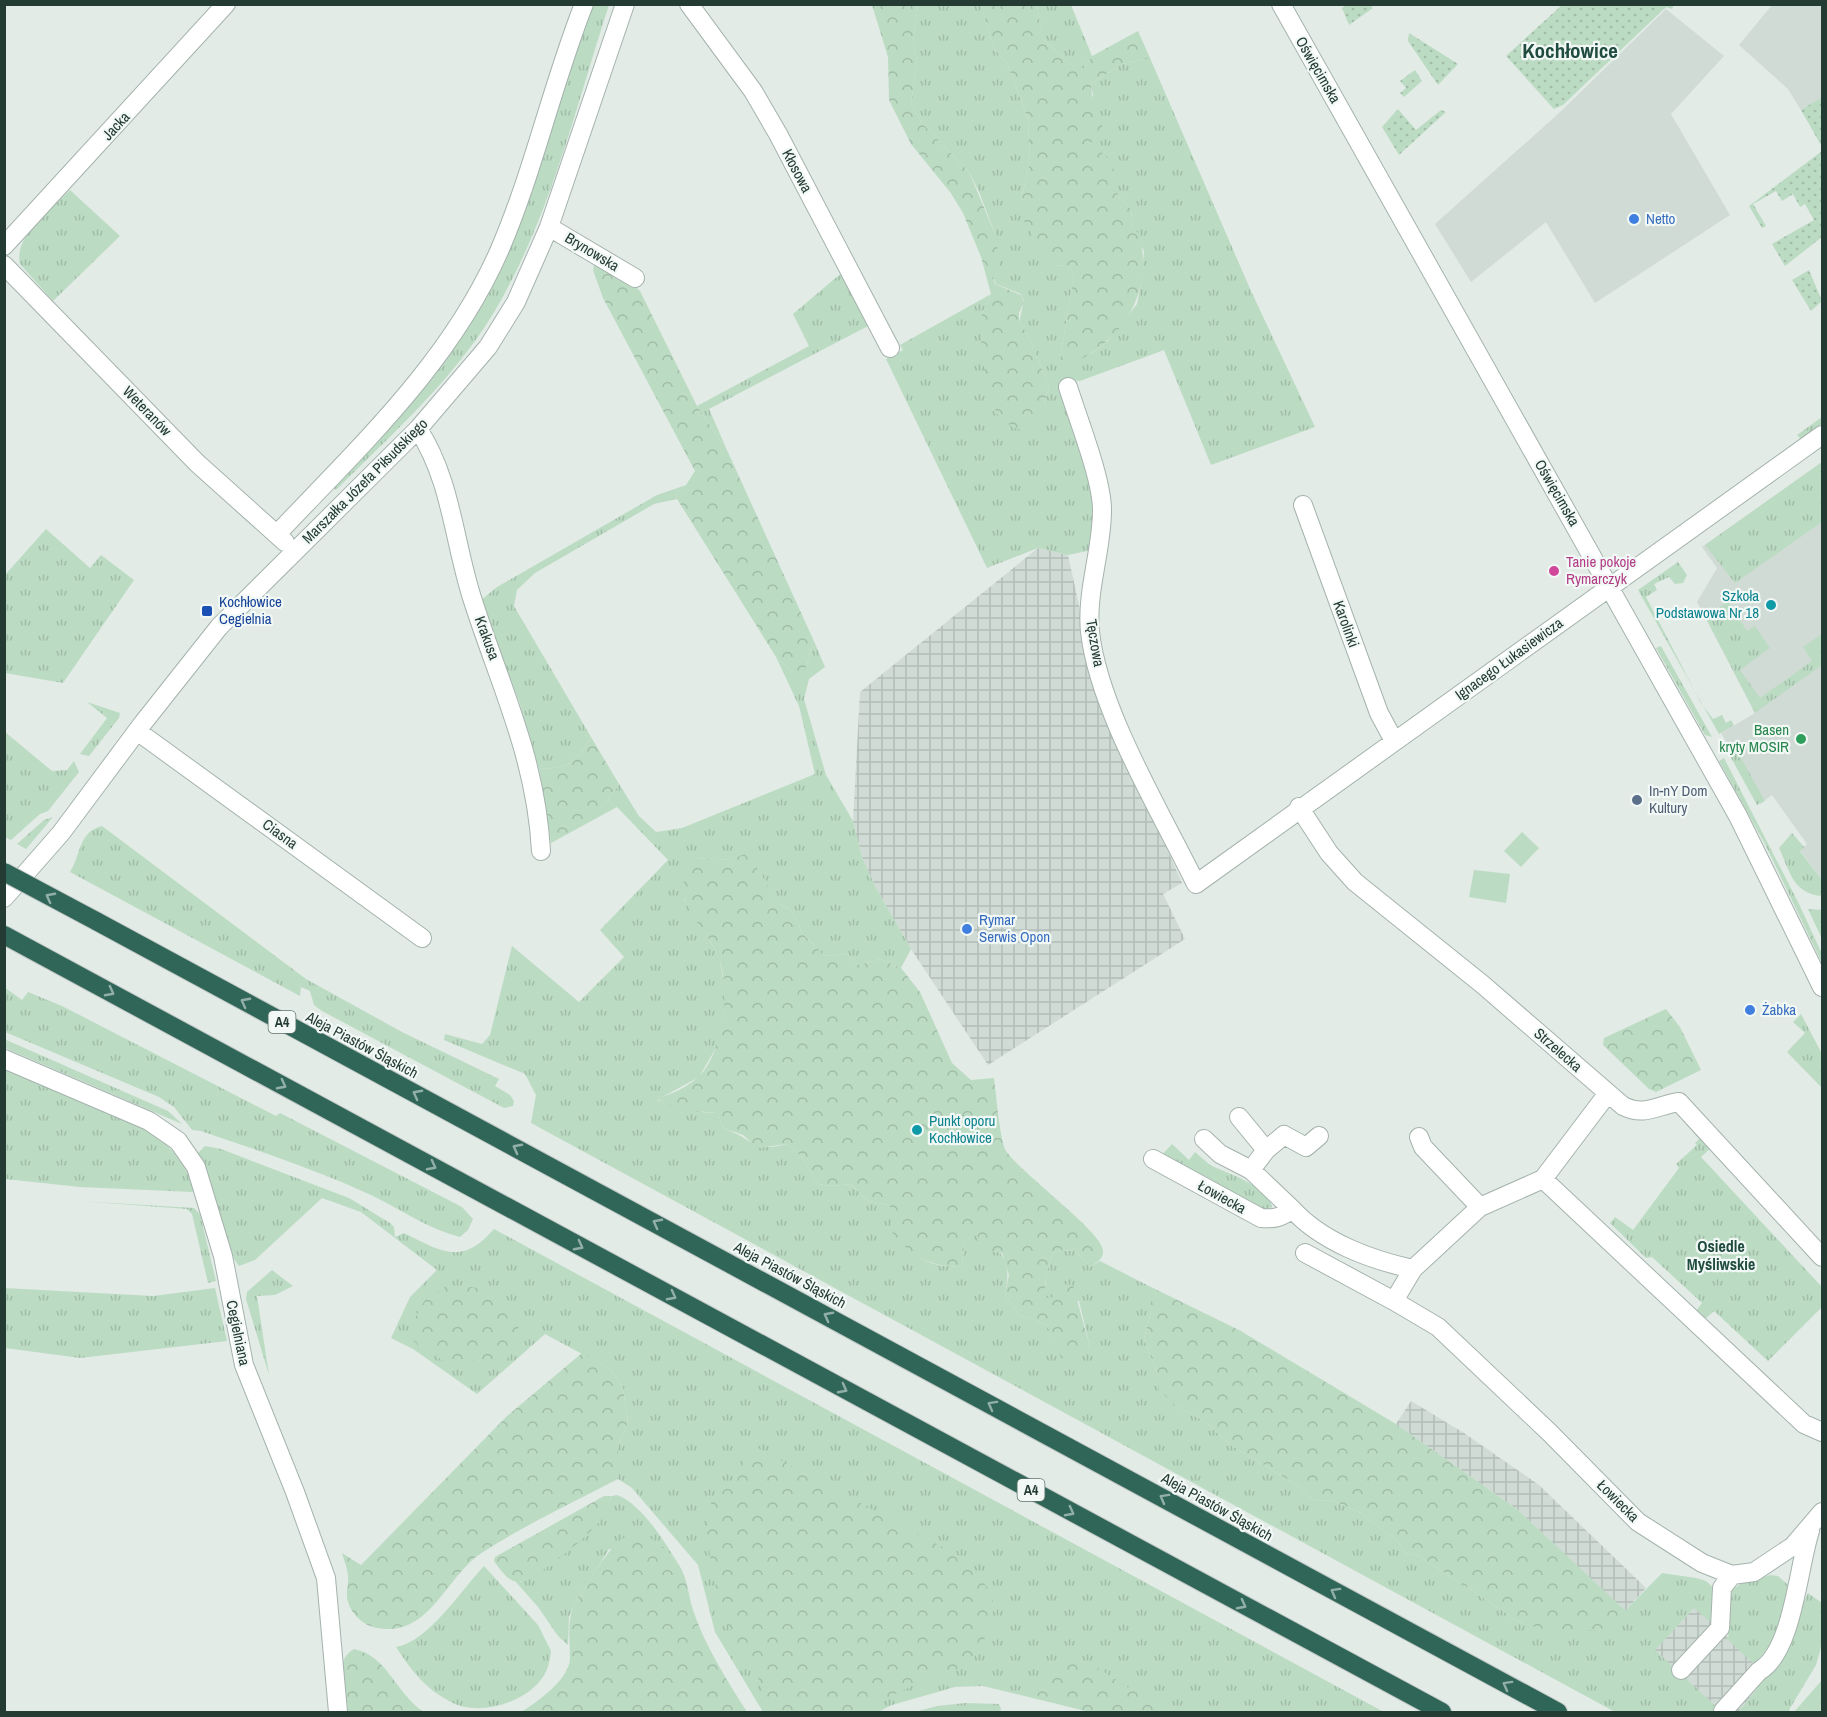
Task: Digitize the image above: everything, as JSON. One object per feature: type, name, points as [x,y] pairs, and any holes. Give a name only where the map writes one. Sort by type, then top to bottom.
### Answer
[{"type":"highway","name":"Aleja Piastów Śląskich","points":[[4,872],[1558,1713]]},
{"type":"highway","name":"A4","points":[[4,935],[1442,1713]]},
{"type":"street","name":"Jacka","points":[[4,246],[226,4]]},
{"type":"street","name":"Marszałka Józefa Piłsudskiego","points":[[277,534],[403,400],[465,316],[499,250],[523,189],[584,4]]},
{"type":"street","name":"Marszałka Józefa Piłsudskiego","points":[[4,898],[61,833],[219,627],[418,429],[466,375],[503,324],[531,270],[549,226],[625,4]]},
{"type":"street","name":"Kłosowa","points":[[689,4],[721,45],[763,108],[890,348]]},
{"type":"street","name":"Oświęcimska","points":[[1283,5],[1738,816],[1822,987]]},
{"type":"street","name":"Brynowska","points":[[549,226],[635,278]]},
{"type":"street","name":"Weteranów","points":[[4,265],[197,463],[295,551]]},
{"type":"street","name":"Tęczowa","points":[[1068,387],[1099,490],[1102,509],[1090,595],[1090,633],[1117,724],[1196,884]]},
{"type":"street","name":"Krakusa","points":[[418,429],[436,458],[473,600],[520,729],[535,790],[542,851]]},
{"type":"street","name":"Ignacego Łukasiewicza","points":[[1196,884],[1299,807],[1822,435]]},
{"type":"street","name":"Karolinki","points":[[1303,505],[1379,713],[1394,741]]},
{"type":"street","name":"Ciasna","points":[[137,731],[423,938]]},
{"type":"street","name":"Strzelecka","points":[[1299,807],[1329,853],[1355,882],[1482,984],[1608,1093],[1634,1112],[1646,1112],[1679,1102],[1822,1257]]},
{"type":"street","name":"Cegielniana","points":[[4,1059],[149,1121],[178,1141],[196,1167],[223,1256],[244,1365],[295,1492],[326,1578],[338,1713]]},
{"type":"street","points":[[1305,1253],[1394,1301],[1413,1269],[1480,1207],[1543,1179],[1608,1093]]},
{"type":"street","points":[[1239,1117],[1266,1150]]},
{"type":"street","points":[[1251,1170],[1266,1150],[1284,1135],[1306,1147],[1319,1136]]},
{"type":"street","points":[[1419,1137],[1423,1148],[1480,1207]]},
{"type":"street","points":[[1204,1139],[1228,1158],[1251,1170],[1303,1222],[1339,1243],[1384,1263],[1413,1269]]},
{"type":"street","name":"Łowiecka","points":[[1153,1159],[1261,1218],[1283,1216],[1292,1209]]},
{"type":"street","points":[[1543,1179],[1804,1424],[1822,1432]]},
{"type":"street","name":"Łowiecka","points":[[1394,1301],[1438,1326],[1549,1432],[1638,1522],[1702,1563],[1732,1575]]},
{"type":"street","points":[[1681,1670],[1720,1628],[1722,1588],[1732,1575],[1754,1572],[1770,1563],[1793,1546],[1817,1519]]},
{"type":"street","points":[[1723,1711],[1759,1671],[1766,1667],[1784,1636],[1793,1606],[1800,1564],[1817,1519]]},
{"type":"shaded area","points":[[1772,5],[1819,5],[1822,8],[1822,97],[1801,110],[1788,89],[1739,45]]},
{"type":"shaded area","points":[[1666,9],[1724,56],[1671,114],[1730,215],[1595,303],[1546,222],[1471,282],[1435,224],[1558,114]]},
{"type":"shaded area","points":[[1822,462],[1822,880],[1800,850],[1807,844],[1772,795],[1760,804],[1721,733],[1755,713],[1697,602],[1717,568],[1702,547]]},
{"type":"shaded area","points":[[1038,548],[1068,555],[1084,628],[1138,783],[1182,883],[1163,894],[1185,939],[988,1065],[911,949],[875,886],[862,857],[853,821],[860,692]]},
{"type":"shaded area","points":[[1411,1401],[1464,1433],[1539,1485],[1646,1588],[1625,1611],[1518,1510],[1396,1424]]},
{"type":"shaded area","points":[[1695,1607],[1769,1674],[1738,1712],[1722,1712],[1654,1650]]},
{"type":"green space","points":[[591,5],[609,5],[557,171],[525,252],[506,291],[484,328],[451,371],[414,412],[336,490],[331,485],[469,319]]},
{"type":"green space","points":[[872,5],[918,5],[913,42],[917,61],[911,104],[922,123],[969,172],[996,236],[1000,267],[993,276],[995,284],[1021,295],[1024,302],[1019,313],[1019,322],[1027,333],[1049,386],[1044,405],[1028,432],[1012,427],[997,414],[987,389],[981,345],[982,314],[991,294],[981,257],[963,213],[950,192],[911,144],[889,100],[888,57]]},
{"type":"green space","points":[[918,5],[981,5],[994,48],[1007,63],[1028,119],[1030,161],[1021,201],[1057,266],[1068,265],[1074,274],[1060,360],[1092,353],[1108,341],[1137,304],[1144,251],[1133,230],[1131,209],[1119,197],[1090,144],[1100,134],[1091,84],[1122,64],[1150,58],[1251,291],[1315,427],[1211,465],[1164,350],[1080,381],[1071,380],[1094,491],[1092,550],[1068,555],[1038,548],[987,568],[886,359],[903,350],[900,345],[991,294],[982,314],[1044,405],[1049,386],[1027,333],[1019,322],[1024,301],[1021,294],[996,284],[993,276],[996,236],[979,192],[969,172],[922,123],[911,104],[917,61],[913,42]]},
{"type":"green space","points":[[981,5],[1037,5],[1043,39],[1075,68],[1084,68],[1092,56],[1138,31],[1150,58],[1122,64],[1091,84],[1092,96],[1097,100],[1095,106],[1103,123],[1100,135],[1090,144],[1110,159],[1117,179],[1113,183],[1119,197],[1131,209],[1133,230],[1139,233],[1143,264],[1139,293],[1126,320],[1105,343],[1072,368],[1060,360],[1074,274],[1068,265],[1057,266],[1046,261],[1024,221],[1021,201],[1030,161],[1028,119],[1007,63],[994,48]]},
{"type":"green space","points":[[1037,5],[1071,5],[1092,56],[1084,68],[1075,68],[1043,39]]},
{"type":"green space","points":[[1346,5],[1370,5],[1373,8],[1349,25],[1342,8]]},
{"type":"green space","points":[[1562,5],[1674,5],[1672,9],[1666,7],[1563,105],[1554,109],[1506,56]]},
{"type":"green space","points":[[1409,33],[1458,64],[1438,85],[1408,41]]},
{"type":"green space","points":[[1415,70],[1422,81],[1404,97],[1400,93],[1406,88],[1400,81]]},
{"type":"green space","points":[[1822,97],[1822,147],[1801,110]]},
{"type":"green space","points":[[1398,109],[1416,130],[1441,110],[1446,112],[1399,155],[1382,127]]},
{"type":"green space","points":[[1822,151],[1822,237],[1785,266],[1772,244],[1814,220],[1805,204],[1800,207],[1793,194],[1782,201],[1776,191],[1753,204],[1766,226],[1762,228],[1749,206]]},
{"type":"green space","points":[[70,190],[120,236],[53,301],[20,264],[19,253],[22,243],[36,223]]},
{"type":"green space","points":[[598,263],[630,281],[640,291],[697,406],[727,450],[813,639],[807,665],[802,673],[792,672],[776,657],[677,499],[676,493],[686,485],[695,471],[603,298],[593,270],[594,265]]},
{"type":"green space","points":[[845,270],[870,325],[709,409],[727,450],[697,406],[809,346],[793,314]]},
{"type":"green space","points":[[1809,270],[1822,301],[1811,311],[1792,280]]},
{"type":"green space","points":[[1822,417],[1822,424],[1801,439],[1797,435]]},
{"type":"green space","points":[[1822,462],[1822,522],[1735,583],[1705,545]]},
{"type":"green space","points":[[686,485],[676,493],[677,499],[654,504],[535,573],[517,590],[514,606],[591,737],[581,753],[571,762],[558,767],[539,769],[519,701],[480,601],[497,587],[657,495]]},
{"type":"green space","points":[[46,529],[90,568],[101,555],[134,580],[63,683],[5,673],[5,575]]},
{"type":"green space","points":[[1678,562],[1687,575],[1683,583],[1675,584],[1669,577],[1654,584],[1657,590],[1646,597],[1694,690],[1638,590]]},
{"type":"green space","points":[[1728,601],[1747,631],[1755,626],[1770,648],[1740,670],[1760,698],[1812,661],[1803,647],[1822,634],[1822,665],[1755,713],[1706,618]]},
{"type":"green space","points":[[813,639],[825,667],[809,679],[804,699],[826,775],[853,821],[862,857],[875,886],[911,949],[901,968],[880,959],[859,965],[847,954],[825,956],[803,934],[791,910],[781,905],[747,854],[730,860],[696,858],[684,899],[719,956],[726,994],[720,1041],[699,1077],[657,1100],[701,1112],[718,1113],[723,1128],[754,1144],[767,1147],[787,1144],[802,1157],[818,1184],[832,1186],[851,1184],[868,1201],[890,1205],[908,1243],[922,1259],[945,1266],[962,1266],[964,1244],[975,1229],[998,1250],[1006,1263],[1005,1294],[1020,1316],[1044,1324],[1052,1334],[1062,1358],[1075,1363],[1090,1347],[1079,1301],[1045,1298],[1047,1273],[1055,1250],[1075,1251],[1090,1267],[1100,1261],[1151,1287],[1151,1312],[1144,1339],[1159,1377],[1175,1405],[1204,1421],[1231,1445],[1298,1486],[1313,1500],[1334,1501],[1361,1513],[1398,1542],[1405,1553],[1419,1556],[1523,1624],[1630,1616],[1625,1611],[1662,1573],[1706,1581],[1716,1590],[1714,1616],[1709,1621],[1694,1608],[1655,1650],[1722,1712],[1615,1712],[531,1123],[536,1095],[525,1074],[444,1040],[445,1034],[482,1044],[490,1035],[512,946],[579,1002],[624,957],[600,930],[668,860],[617,807],[607,801],[619,784],[639,816],[656,832],[682,828],[815,774],[799,706],[776,657],[792,672],[807,665]]},
{"type":"green space","points":[[1661,646],[1712,737],[1705,735],[1656,648]]},
{"type":"green space","points":[[87,702],[120,713],[119,718],[89,756],[80,754],[107,718]]},
{"type":"green space","points":[[1703,706],[1713,719],[1722,715],[1726,723],[1731,720],[1734,725],[1719,734]]},
{"type":"green space","points":[[5,732],[52,771],[67,770],[74,761],[79,772],[48,811],[40,814],[11,840],[5,837]]},
{"type":"green space","points":[[591,737],[619,784],[607,801],[617,807],[551,843],[539,769],[558,767],[571,762],[581,753]]},
{"type":"green space","points":[[1737,751],[1765,801],[1757,805],[1730,756]]},
{"type":"green space","points":[[1724,758],[1799,904],[1822,954],[1822,963],[1765,844],[1719,761]]},
{"type":"green space","points":[[53,817],[26,849],[17,844],[44,820]]},
{"type":"green space","points":[[102,826],[306,979],[402,1032],[499,1079],[495,1086],[510,1095],[514,1101],[513,1106],[504,1108],[322,1011],[314,1005],[310,991],[301,987],[300,996],[70,872],[88,833]]},
{"type":"green space","points":[[1522,832],[1539,848],[1521,867],[1504,851]]},
{"type":"green space","points":[[1792,833],[1804,847],[1800,851],[1822,880],[1820,896],[1803,890],[1789,872],[1779,848]]},
{"type":"green space","points":[[747,853],[781,905],[791,910],[803,934],[825,956],[847,954],[859,965],[880,959],[901,968],[920,992],[952,1063],[971,1080],[994,1078],[1000,1128],[1006,1151],[1028,1174],[1076,1216],[1099,1241],[1103,1253],[1101,1258],[1090,1267],[1075,1251],[1055,1250],[1048,1267],[1045,1298],[1053,1297],[1060,1284],[1073,1285],[1090,1347],[1076,1364],[1061,1358],[1052,1334],[1044,1324],[1020,1316],[1005,1294],[1009,1275],[1002,1253],[983,1251],[975,1230],[964,1244],[962,1266],[941,1265],[924,1260],[893,1236],[890,1205],[868,1201],[851,1184],[832,1186],[818,1184],[802,1157],[787,1144],[758,1148],[743,1135],[723,1128],[718,1113],[680,1110],[657,1099],[673,1093],[697,1078],[714,1054],[722,1020],[724,985],[722,969],[715,949],[685,900],[683,889],[685,878],[696,858],[730,860]]},
{"type":"green space","points":[[1474,870],[1510,874],[1506,903],[1469,897]]},
{"type":"green space","points":[[1808,909],[1822,910],[1822,939]]},
{"type":"green space","points":[[4,987],[22,1000],[28,992],[62,1006],[276,1116],[280,1113],[462,1207],[473,1219],[468,1230],[460,1237],[448,1234],[373,1196],[331,1178],[245,1146],[192,1130],[174,1107],[159,1097],[5,1032]]},
{"type":"green space","points":[[1666,1009],[1680,1027],[1701,1070],[1656,1092],[1649,1089],[1603,1045],[1604,1038]]},
{"type":"green space","points":[[1801,1014],[1822,1054],[1822,1088],[1787,1052],[1805,1033],[1793,1022]]},
{"type":"green space","points":[[4,1039],[168,1111],[182,1124],[5,1048]]},
{"type":"green space","points":[[4,1068],[101,1107],[155,1135],[179,1160],[196,1190],[192,1192],[80,1187],[5,1179]]},
{"type":"green space","points":[[1674,1110],[1713,1146],[1701,1157],[1822,1287],[1822,1307],[1768,1361],[1714,1311],[1704,1320],[1696,1311],[1702,1303],[1652,1257],[1646,1258],[1610,1223],[1615,1217],[1633,1230],[1679,1168],[1676,1164],[1697,1145],[1695,1143],[1699,1139]]},
{"type":"green space","points":[[1172,1144],[1189,1160],[1195,1152],[1210,1165],[1255,1187],[1269,1199],[1272,1207],[1264,1210],[1161,1156]]},
{"type":"green space","points":[[205,1146],[221,1149],[349,1198],[390,1223],[394,1227],[395,1237],[404,1233],[441,1250],[461,1252],[483,1241],[494,1229],[1384,1712],[1090,1712],[983,1686],[955,1687],[892,1705],[878,1712],[763,1712],[715,1632],[698,1565],[632,1488],[618,1479],[618,1447],[628,1422],[623,1388],[610,1369],[545,1334],[477,1394],[413,1349],[391,1338],[410,1297],[437,1270],[361,1212],[322,1198],[255,1260],[239,1266],[234,1259],[207,1176],[197,1154]]},
{"type":"green space","points":[[79,1201],[194,1208],[200,1214],[216,1281],[208,1283],[192,1214],[187,1209]]},
{"type":"green space","points":[[272,1270],[293,1286],[275,1295],[257,1296],[269,1375],[246,1299],[247,1292]]},
{"type":"green space","points":[[464,1286],[493,1291],[511,1304],[516,1312],[518,1332],[516,1342],[505,1361],[494,1365],[471,1360],[444,1361],[420,1347],[411,1338],[409,1329],[426,1298],[445,1287]]},
{"type":"green space","points":[[1151,1287],[1239,1330],[1396,1424],[1518,1510],[1631,1616],[1626,1621],[1598,1630],[1552,1631],[1523,1624],[1419,1556],[1405,1553],[1398,1542],[1361,1513],[1334,1501],[1313,1500],[1298,1486],[1231,1445],[1204,1421],[1175,1405],[1159,1390],[1159,1377],[1144,1339],[1151,1312]]},
{"type":"green space","points":[[5,1288],[153,1296],[215,1288],[227,1341],[80,1358],[5,1348]]},
{"type":"green space","points":[[582,1353],[610,1369],[623,1388],[628,1422],[618,1447],[618,1479],[530,1524],[480,1554],[467,1565],[422,1617],[408,1625],[392,1629],[369,1626],[361,1621],[354,1614],[348,1602],[348,1575],[342,1553],[361,1565],[507,1416]]},
{"type":"green space","points":[[758,1448],[961,1557],[993,1594],[993,1611],[983,1644],[973,1659],[953,1672],[912,1686],[859,1712],[770,1712],[757,1675],[743,1662],[721,1606],[712,1572],[707,1532],[712,1497],[736,1483],[746,1455]]},
{"type":"green space","points":[[617,1495],[636,1507],[644,1516],[661,1537],[680,1567],[671,1554],[609,1549],[573,1607],[569,1617],[568,1645],[558,1636],[538,1607],[515,1581],[521,1582],[560,1557],[596,1525],[612,1496]]},
{"type":"green space","points":[[604,1496],[612,1496],[598,1524],[549,1566],[526,1580],[518,1582],[510,1579],[494,1561],[495,1557]]},
{"type":"green space","points":[[636,1532],[660,1545],[679,1565],[704,1637],[747,1712],[521,1712],[551,1690],[564,1674],[569,1666],[569,1626],[573,1607],[617,1543]]},
{"type":"green space","points":[[484,1566],[538,1625],[551,1651],[545,1674],[525,1694],[501,1705],[474,1708],[451,1702],[433,1691],[413,1671],[396,1647],[408,1643],[432,1625]]},
{"type":"green space","points":[[1771,1575],[1778,1576],[1787,1584],[1788,1603],[1774,1638],[1754,1664],[1726,1638],[1729,1636],[1725,1631],[1730,1591],[1743,1582]]},
{"type":"green space","points":[[1808,1593],[1822,1603],[1822,1644],[1816,1665],[1789,1710],[1791,1712],[1738,1712],[1769,1674]]},
{"type":"green space","points":[[354,1649],[366,1653],[384,1667],[406,1696],[424,1712],[348,1712],[342,1669],[343,1661]]},
{"type":"green space","points":[[1073,1663],[1093,1665],[1151,1702],[1176,1712],[1090,1712],[1041,1699],[1037,1695],[1038,1682]]},
{"type":"green space","points":[[1822,1680],[1822,1712],[1794,1712]]},
{"type":"green space","points":[[965,1703],[999,1704],[1001,1709],[1000,1712],[915,1712],[937,1706]]},
{"type":"place","name":"Netto","points":[[1634,219]]},
{"type":"place","name":"Tanie pokoje Rymarczyk","points":[[1554,571]]},
{"type":"place","name":"Szkoła Podstawowa Nr 18","points":[[1771,605]]},
{"type":"place","name":"Kochłowice Cegielnia","points":[[207,611]]},
{"type":"place","name":"Basen kryty MOSIR","points":[[1801,739]]},
{"type":"place","name":"In-nY Dom Kultury","points":[[1637,800]]},
{"type":"place","name":"Rymar Serwis Opon","points":[[967,929]]},
{"type":"place","name":"Żabka","points":[[1750,1010]]},
{"type":"place","name":"Punkt oporu Kochłowice","points":[[917,1130]]},
{"type":"district","name":"Kochłowice","points":[[1570,51]]},
{"type":"district","name":"Osiedle Myśliwskie","points":[[1721,1255]]}]
